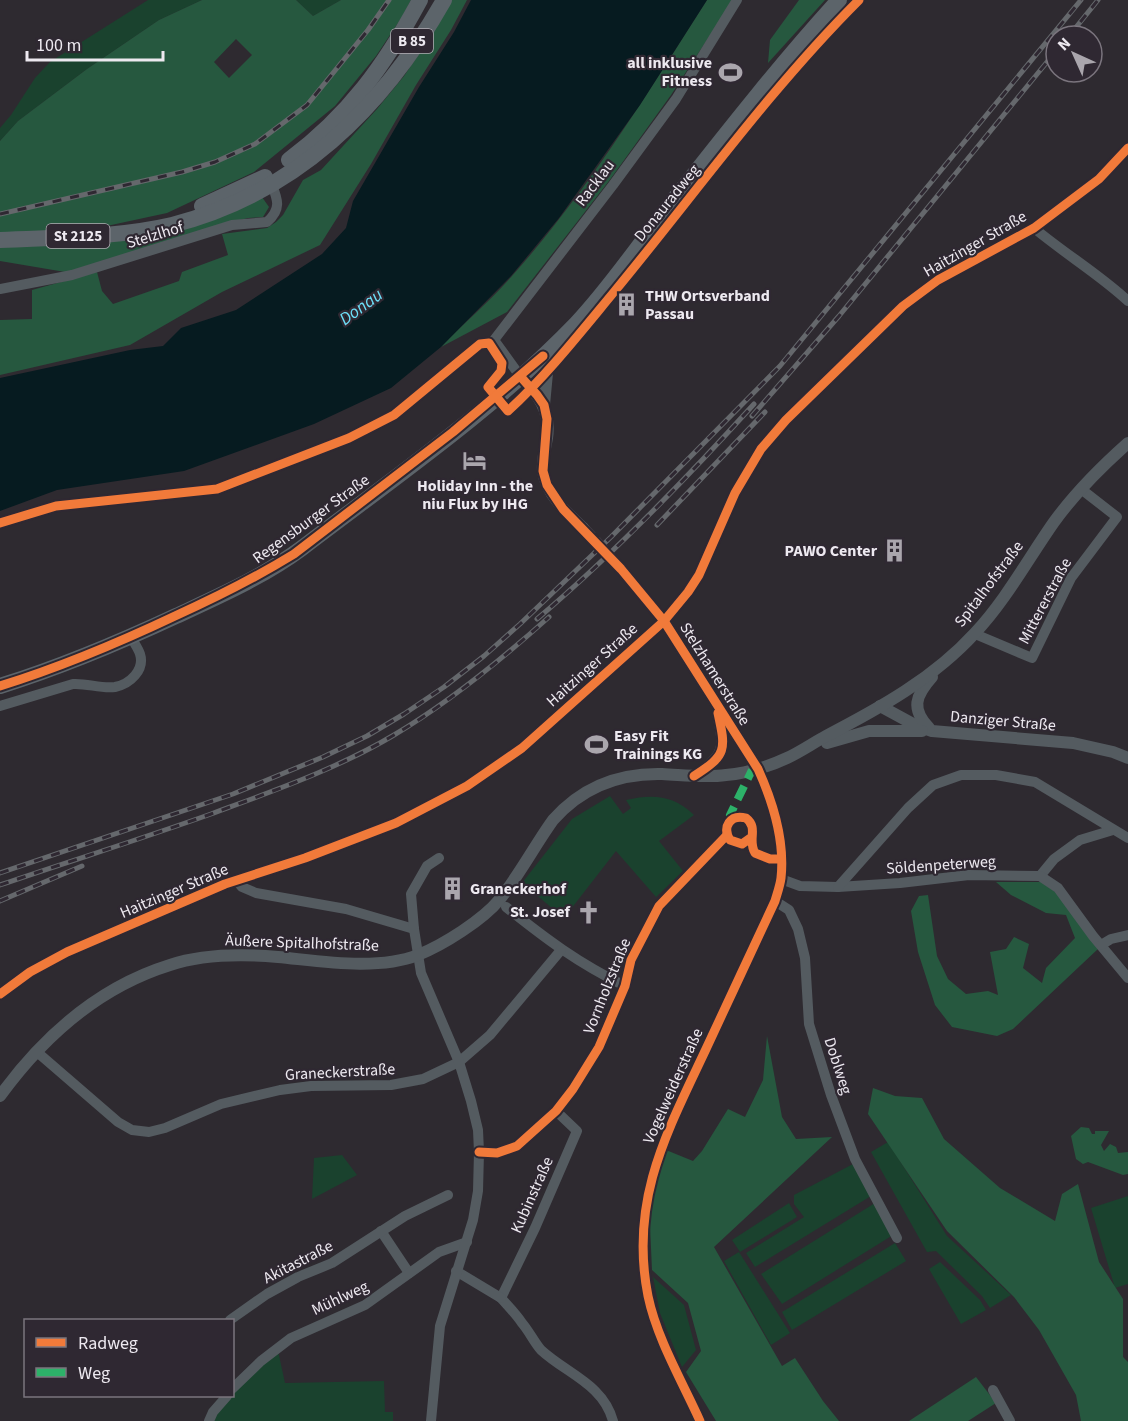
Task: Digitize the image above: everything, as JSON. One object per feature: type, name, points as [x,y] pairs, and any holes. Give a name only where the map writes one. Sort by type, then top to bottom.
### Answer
[{"type":"main road","points":[[384,76],[405,27],[420,0]]},
{"type":"main road","name":"B 85","points":[[384,76],[431,0]]},
{"type":"main road","points":[[384,76],[425,34],[444,0]]},
{"type":"main road","name":"Regensburger Straße","points":[[0,686],[75,660],[230,592],[294,554],[453,432],[543,356],[577,322],[747,107],[839,0]]},
{"type":"main road","name":"St 2125","points":[[0,240],[108,235],[171,225],[227,207],[331,141],[371,103],[384,76]]},
{"type":"street","name":"Racklau","points":[[520,376],[494,340],[614,185],[676,99],[737,0]]},
{"type":"street","name":"Haitzinger Straße","points":[[0,994],[30,972],[67,952],[237,881],[396,823],[468,786],[522,748],[664,621],[688,592],[699,575],[735,493],[761,449],[786,420],[903,306],[938,280],[1034,228],[1099,179],[1128,148]]},
{"type":"street","name":"Stelzlhof","points":[[0,289],[72,275],[232,225],[267,222],[277,211],[278,204],[270,180]]},
{"type":"street","points":[[1034,228],[1128,301]]},
{"type":"street","points":[[543,356],[547,373],[544,405],[547,436],[543,471],[547,485],[563,509],[583,528]]},
{"type":"street","points":[[520,376],[544,405]]},
{"type":"street","name":"Spitalhofstraße","points":[[758,769],[787,758],[879,706],[920,681],[948,659],[975,634],[999,604],[1055,521],[1081,489],[1128,443]]},
{"type":"street","name":"Mittererstraße","points":[[975,634],[1032,658],[1071,578],[1117,517],[1081,489]]},
{"type":"street","name":"Stelzhamerstraße","points":[[621,569],[664,621],[758,769]]},
{"type":"street","points":[[0,706],[73,684],[85,683],[114,687],[126,683],[135,676],[141,665],[141,655],[131,637]]},
{"type":"street","points":[[932,731],[921,719],[916,703],[925,685],[948,659]]},
{"type":"street","points":[[694,776],[714,764],[723,746],[716,704]]},
{"type":"street","name":"Danziger Straße","points":[[879,706],[915,725],[932,731],[1073,744],[1113,752],[1128,758]]},
{"type":"street","points":[[787,758],[845,736],[868,730],[932,731]]},
{"type":"street","name":"Äußere Spitalhofstraße","points":[[0,1096],[53,1034],[97,999],[129,982],[169,965],[192,959],[242,955],[358,963],[388,962],[418,955],[475,921],[498,901],[554,820],[578,796],[594,787],[634,775],[725,776],[758,769]]},
{"type":"street","name":"Vogelweiderstraße","points":[[700,1421],[662,1340],[649,1298],[643,1247],[647,1203],[655,1163],[663,1140],[775,901],[781,879],[776,818],[758,769]]},
{"type":"street","points":[[838,887],[933,785],[961,775],[996,775],[1035,782],[1128,838]]},
{"type":"street","name":"Vornholzstraße","points":[[479,1152],[497,1153],[517,1146],[556,1111],[573,1089],[598,1047],[625,986],[632,960],[659,906],[727,835],[726,828],[729,822],[740,817],[750,821],[753,832],[751,843],[755,853],[770,859],[781,859]]},
{"type":"street","points":[[1113,830],[1080,840],[1054,859],[1040,876],[1058,888],[1128,978]]},
{"type":"street","points":[[727,835],[736,843],[747,842],[752,837]]},
{"type":"street","points":[[430,1421],[440,1326],[473,1220],[478,1191],[479,1152],[478,1130],[459,1062],[421,973],[414,928],[411,894],[427,866],[438,858]]},
{"type":"street","name":"Söldenpeterweg","points":[[781,879],[800,886],[838,887],[900,884],[969,875],[1040,876]]},
{"type":"street","points":[[237,881],[242,887],[256,893],[346,909],[414,928]]},
{"type":"street","name":"Doblweg","points":[[775,901],[789,910],[798,928],[805,958],[809,1024],[831,1095],[855,1159],[897,1238]]},
{"type":"street","points":[[506,907],[561,950],[592,970],[625,986]]},
{"type":"street","points":[[1101,945],[1111,939],[1128,935]]},
{"type":"street","name":"Graneckerstraße","points":[[37,1052],[118,1122],[132,1130],[149,1132],[165,1128],[220,1104],[255,1095],[311,1086],[391,1085],[423,1079],[459,1062],[490,1035],[561,950]]},
{"type":"street","name":"Kubinstraße","points":[[501,1298],[535,1228],[577,1131],[556,1111]]},
{"type":"street","name":"Akitastraße","points":[[231,1319],[267,1294],[298,1277],[332,1263],[430,1202],[448,1195]]},
{"type":"street","points":[[381,1231],[409,1273]]},
{"type":"street","name":"Mühlweg","points":[[234,1387],[261,1361],[291,1338],[365,1305],[439,1252],[466,1242]]},
{"type":"street","points":[[456,1271],[501,1298],[540,1348],[591,1385],[602,1396],[614,1421]]},
{"type":"street","points":[[993,1390],[1010,1421]]},
{"type":"street","points":[[209,1421],[225,1397]]},
{"type":"green space","points":[[148,0],[202,0],[159,20],[87,69],[18,121],[0,141],[0,128],[35,78],[50,62]]},
{"type":"green space","points":[[202,0],[296,0],[313,16],[341,0],[411,0],[376,56],[335,106],[254,172],[167,213],[102,227],[0,234],[0,141],[18,121],[87,69],[159,20]],"holes":[[[236,39],[252,55],[229,78],[214,62]]]},
{"type":"green space","points":[[296,0],[341,0],[313,16]]},
{"type":"green space","points":[[451,0],[467,0],[371,164],[320,245],[222,292],[130,345],[0,375],[0,320],[32,319],[32,290],[97,272],[102,291],[113,304],[179,281],[182,272],[228,255],[222,234],[267,228],[276,222],[283,215],[303,180],[321,170],[404,76],[430,38]]},
{"type":"green space","points":[[707,0],[733,0],[671,95],[609,181],[507,312],[441,347],[504,285],[566,211],[615,142]]},
{"type":"green space","points":[[799,0],[825,0],[768,63],[770,40]]},
{"type":"green space","points":[[262,197],[269,207],[263,217],[236,221],[71,273],[0,261],[0,247],[133,240]]},
{"type":"green space","points":[[610,796],[623,814],[631,808],[626,800],[654,797],[678,803],[694,815],[659,841],[683,871],[656,897],[616,851],[564,918],[522,883],[572,819]]},
{"type":"green space","points":[[996,882],[1041,882],[1057,893],[1099,948],[1013,1029],[997,1036],[952,1027],[935,1005],[918,952],[911,911],[919,896],[928,895],[937,956],[948,979],[966,994],[988,991],[998,995],[990,952],[1006,949],[1014,937],[1029,944],[1023,968],[1042,983],[1046,968],[1075,938],[1066,915],[1046,913],[1011,895]]},
{"type":"green space","points":[[767,1036],[782,1117],[796,1139],[832,1137],[714,1247],[782,1366],[795,1358],[839,1421],[716,1421],[686,1372],[701,1351],[688,1303],[652,1270],[649,1204],[666,1150],[693,1161],[702,1151],[728,1109],[745,1117],[763,1080]]},
{"type":"green space","points":[[873,1088],[895,1096],[922,1098],[944,1139],[1000,1188],[1055,1221],[1062,1194],[1078,1184],[1099,1262],[1123,1299],[1123,1357],[1128,1362],[1128,1421],[1081,1421],[1076,1395],[1039,1330],[1014,1297],[947,1231],[868,1114]]},
{"type":"green space","points":[[1081,1127],[1089,1128],[1092,1134],[1095,1134],[1095,1131],[1109,1131],[1101,1145],[1104,1151],[1110,1144],[1116,1147],[1118,1153],[1128,1152],[1128,1174],[1123,1175],[1088,1162],[1083,1164],[1076,1159],[1071,1136]]},
{"type":"green space","points":[[888,1142],[947,1236],[1011,1295],[990,1308],[982,1296],[936,1251],[927,1252],[871,1152]]},
{"type":"green space","points":[[342,1155],[357,1175],[312,1199],[314,1158]]},
{"type":"green space","points":[[853,1164],[871,1196],[755,1267],[746,1253],[804,1217],[794,1204],[794,1195]]},
{"type":"green space","points":[[1128,1196],[1128,1284],[1115,1288],[1091,1208]]},
{"type":"green space","points":[[789,1203],[797,1217],[740,1252],[732,1240]]},
{"type":"green space","points":[[875,1203],[893,1235],[782,1304],[761,1274]]},
{"type":"green space","points":[[895,1243],[906,1261],[792,1330],[782,1312]]},
{"type":"green space","points":[[739,1252],[790,1333],[771,1345],[724,1261]]},
{"type":"green space","points":[[940,1262],[980,1300],[986,1310],[961,1324],[929,1269]]},
{"type":"green space","points":[[653,1277],[684,1305],[696,1350],[682,1367],[660,1313]]},
{"type":"green space","points":[[277,1346],[285,1383],[384,1381],[385,1412],[393,1412],[393,1421],[209,1421],[226,1397],[234,1397],[234,1388]]},
{"type":"green space","points":[[976,1377],[996,1403],[968,1421],[909,1421]]},
{"type":"water","name":"Donau","points":[[471,0],[707,0],[640,105],[559,218],[511,276],[441,347],[391,388],[314,424],[184,471],[57,490],[0,511],[0,378],[130,350],[163,346],[181,328],[236,310],[322,254],[346,228],[353,201]]},
{"type":"tunnel","points":[[583,528],[621,569]]},
{"type":"railway","points":[[0,214],[182,172],[215,162],[255,144],[307,105],[368,30],[389,0]]},
{"type":"railway","points":[[0,873],[233,794],[323,757],[367,736],[404,714],[484,656],[611,537],[780,366],[1081,0]]},
{"type":"railway","points":[[1079,24],[1098,0]]},
{"type":"railway","points":[[752,416],[839,316],[1044,66]]},
{"type":"railway","points":[[537,619],[649,515],[754,404]]},
{"type":"railway","points":[[657,525],[765,412]]},
{"type":"railway","points":[[0,885],[211,814],[304,779],[350,758],[394,735],[435,709],[494,665],[549,617]]},
{"type":"railway","points":[[0,901],[82,866]]},
{"type":"marked path","points":[[735,818],[730,815],[752,770]]},
{"type":"cycle path","name":"Donauradweg","points":[[0,523],[56,506],[217,489],[349,438],[394,415],[480,344],[489,343],[502,363],[501,371],[488,387],[508,411],[563,353],[763,106],[859,0]]},
{"type":"cycle path","points":[[0,994],[30,972],[67,952],[225,884],[305,858],[396,823],[467,786],[522,748],[664,621],[688,592],[699,575],[735,493],[761,449],[786,420],[903,306],[938,280],[1034,228],[1099,179],[1128,148]]},
{"type":"cycle path","points":[[0,686],[67,663],[132,636],[221,594],[294,554],[453,432],[543,356]]},
{"type":"cycle path","points":[[520,376],[544,405],[547,419],[543,471],[547,485],[563,509],[621,569],[664,621],[758,769],[777,822],[782,864],[775,901],[666,1138],[655,1168],[644,1229],[643,1261],[652,1312],[664,1344],[700,1421]]},
{"type":"cycle path","points":[[694,776],[713,762],[721,750],[723,744],[718,713]]},
{"type":"cycle path","points":[[752,837],[742,844],[730,840],[727,826],[736,818],[746,818],[752,826],[752,830],[752,843],[755,853],[770,859],[781,859]]},
{"type":"cycle path","points":[[479,1152],[497,1153],[517,1146],[556,1111],[573,1089],[599,1047],[625,986],[631,960],[659,906],[727,835]]},
{"type":"place","name":"all inklusive Fitness","points":[[730,72]]},
{"type":"place","name":"THW Ortsverband Passau","points":[[627,305]]},
{"type":"place","name":"Holiday Inn - the niu Flux by IHG","points":[[475,461]]},
{"type":"place","name":"PAWO Center","points":[[895,551]]},
{"type":"place","name":"Easy Fit Trainings KG","points":[[596,745]]},
{"type":"place","name":"Graneckerhof","points":[[452,889]]},
{"type":"place","name":"St. Josef","points":[[588,912]]}]
